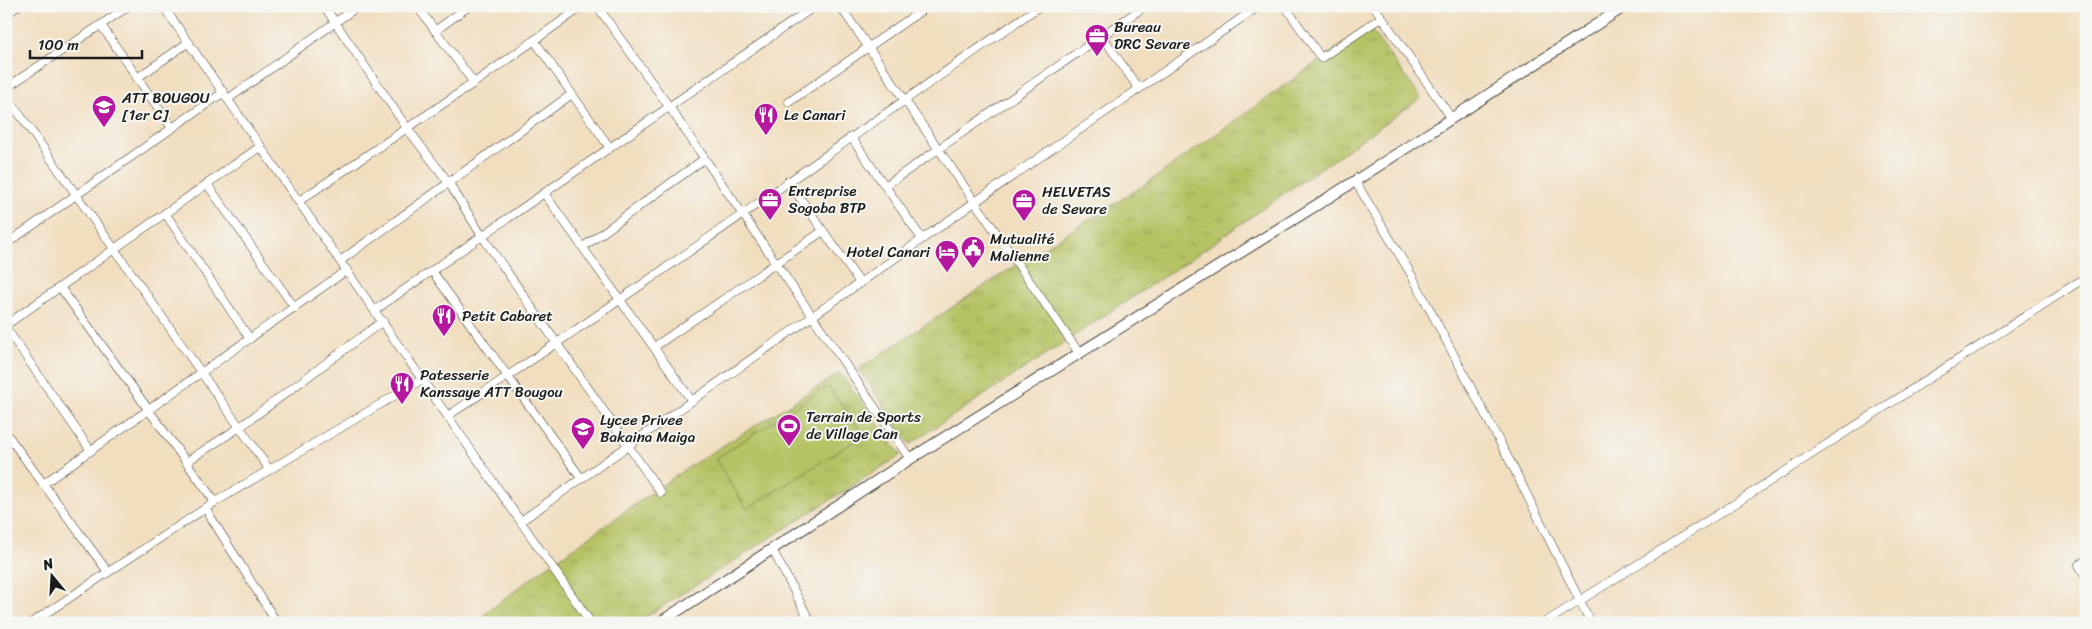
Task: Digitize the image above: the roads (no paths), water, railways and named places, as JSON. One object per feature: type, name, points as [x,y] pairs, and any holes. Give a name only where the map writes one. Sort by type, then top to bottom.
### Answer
[{"type":"main road","points":[[659,623],[910,459],[1452,119],[1625,6]]},
{"type":"street","points":[[6,14],[18,6]]},
{"type":"street","points":[[6,88],[128,6]]},
{"type":"street","points":[[163,6],[592,623]]},
{"type":"street","points":[[324,6],[407,128],[449,183],[482,236],[661,494]]},
{"type":"street","points":[[228,99],[358,6]]},
{"type":"street","points":[[416,6],[474,83]]},
{"type":"street","points":[[435,31],[469,6]]},
{"type":"street","points":[[300,201],[474,83],[583,6]]},
{"type":"street","points":[[597,6],[670,108],[910,459]]},
{"type":"street","points":[[375,310],[670,108],[814,6]]},
{"type":"street","points":[[840,6],[1079,353]]},
{"type":"street","points":[[789,102],[928,6]]},
{"type":"street","points":[[449,415],[622,300],[904,99],[1040,6]]},
{"type":"street","points":[[885,186],[1144,6]]},
{"type":"street","points":[[521,520],[1259,6]]},
{"type":"street","points":[[1285,6],[1321,58],[1382,17]]},
{"type":"street","points":[[1374,6],[1452,119]]},
{"type":"street","points":[[101,25],[172,128]]},
{"type":"street","points":[[1102,36],[1139,89]]},
{"type":"street","points":[[534,40],[610,148]]},
{"type":"street","points":[[137,78],[189,42]]},
{"type":"street","points":[[6,244],[224,92]]},
{"type":"street","points":[[340,261],[572,94]]},
{"type":"street","points":[[6,95],[203,372],[269,469]]},
{"type":"street","points":[[851,137],[922,239]]},
{"type":"street","points":[[91,451],[6,326],[261,146]]},
{"type":"street","points":[[583,247],[704,159]]},
{"type":"street","points":[[788,181],[860,283]]},
{"type":"street","points":[[1354,181],[1411,274],[1526,492],[1591,623]]},
{"type":"street","points":[[207,184],[295,308]]},
{"type":"street","points":[[544,193],[622,300],[692,401]]},
{"type":"street","points":[[165,213],[250,339]]},
{"type":"street","points":[[654,347],[823,231]]},
{"type":"street","points":[[43,484],[347,270]]},
{"type":"street","points":[[432,270],[581,478]]},
{"type":"street","points":[[1544,623],[2086,277]]},
{"type":"street","points":[[60,287],[215,502]]},
{"type":"street","points":[[186,462],[240,427],[383,321]]},
{"type":"street","points":[[31,623],[205,508],[423,378]]},
{"type":"street","points":[[6,433],[108,572]]},
{"type":"street","points":[[205,508],[277,623]]},
{"type":"street","points":[[772,549],[811,623]]},
{"type":"street","points":[[2086,560],[2080,564],[2086,577]]},
{"type":"place","name":"Bureau DRC Sevare","points":[[1097,57]]},
{"type":"place","name":"ATT BOUGOU [1er C]","points":[[104,128]]},
{"type":"place","name":"Le Canari","points":[[766,136]]},
{"type":"place","name":"Entreprise Sogoba BTP","points":[[770,221]]},
{"type":"place","name":"HELVETAS de Sevare","points":[[1024,222]]},
{"type":"place","name":"Mutualité Malienne","points":[[973,269]]},
{"type":"place","name":"Hotel Canari","points":[[947,273]]},
{"type":"place","name":"Petit Cabaret","points":[[444,337]]},
{"type":"place","name":"Patesserie Kanssaye ATT Bougou","points":[[402,405]]},
{"type":"place","name":"Terrain de Sports de Village Can","points":[[789,447]]},
{"type":"place","name":"Lycee Privee Bakaina Maiga","points":[[583,450]]}]
